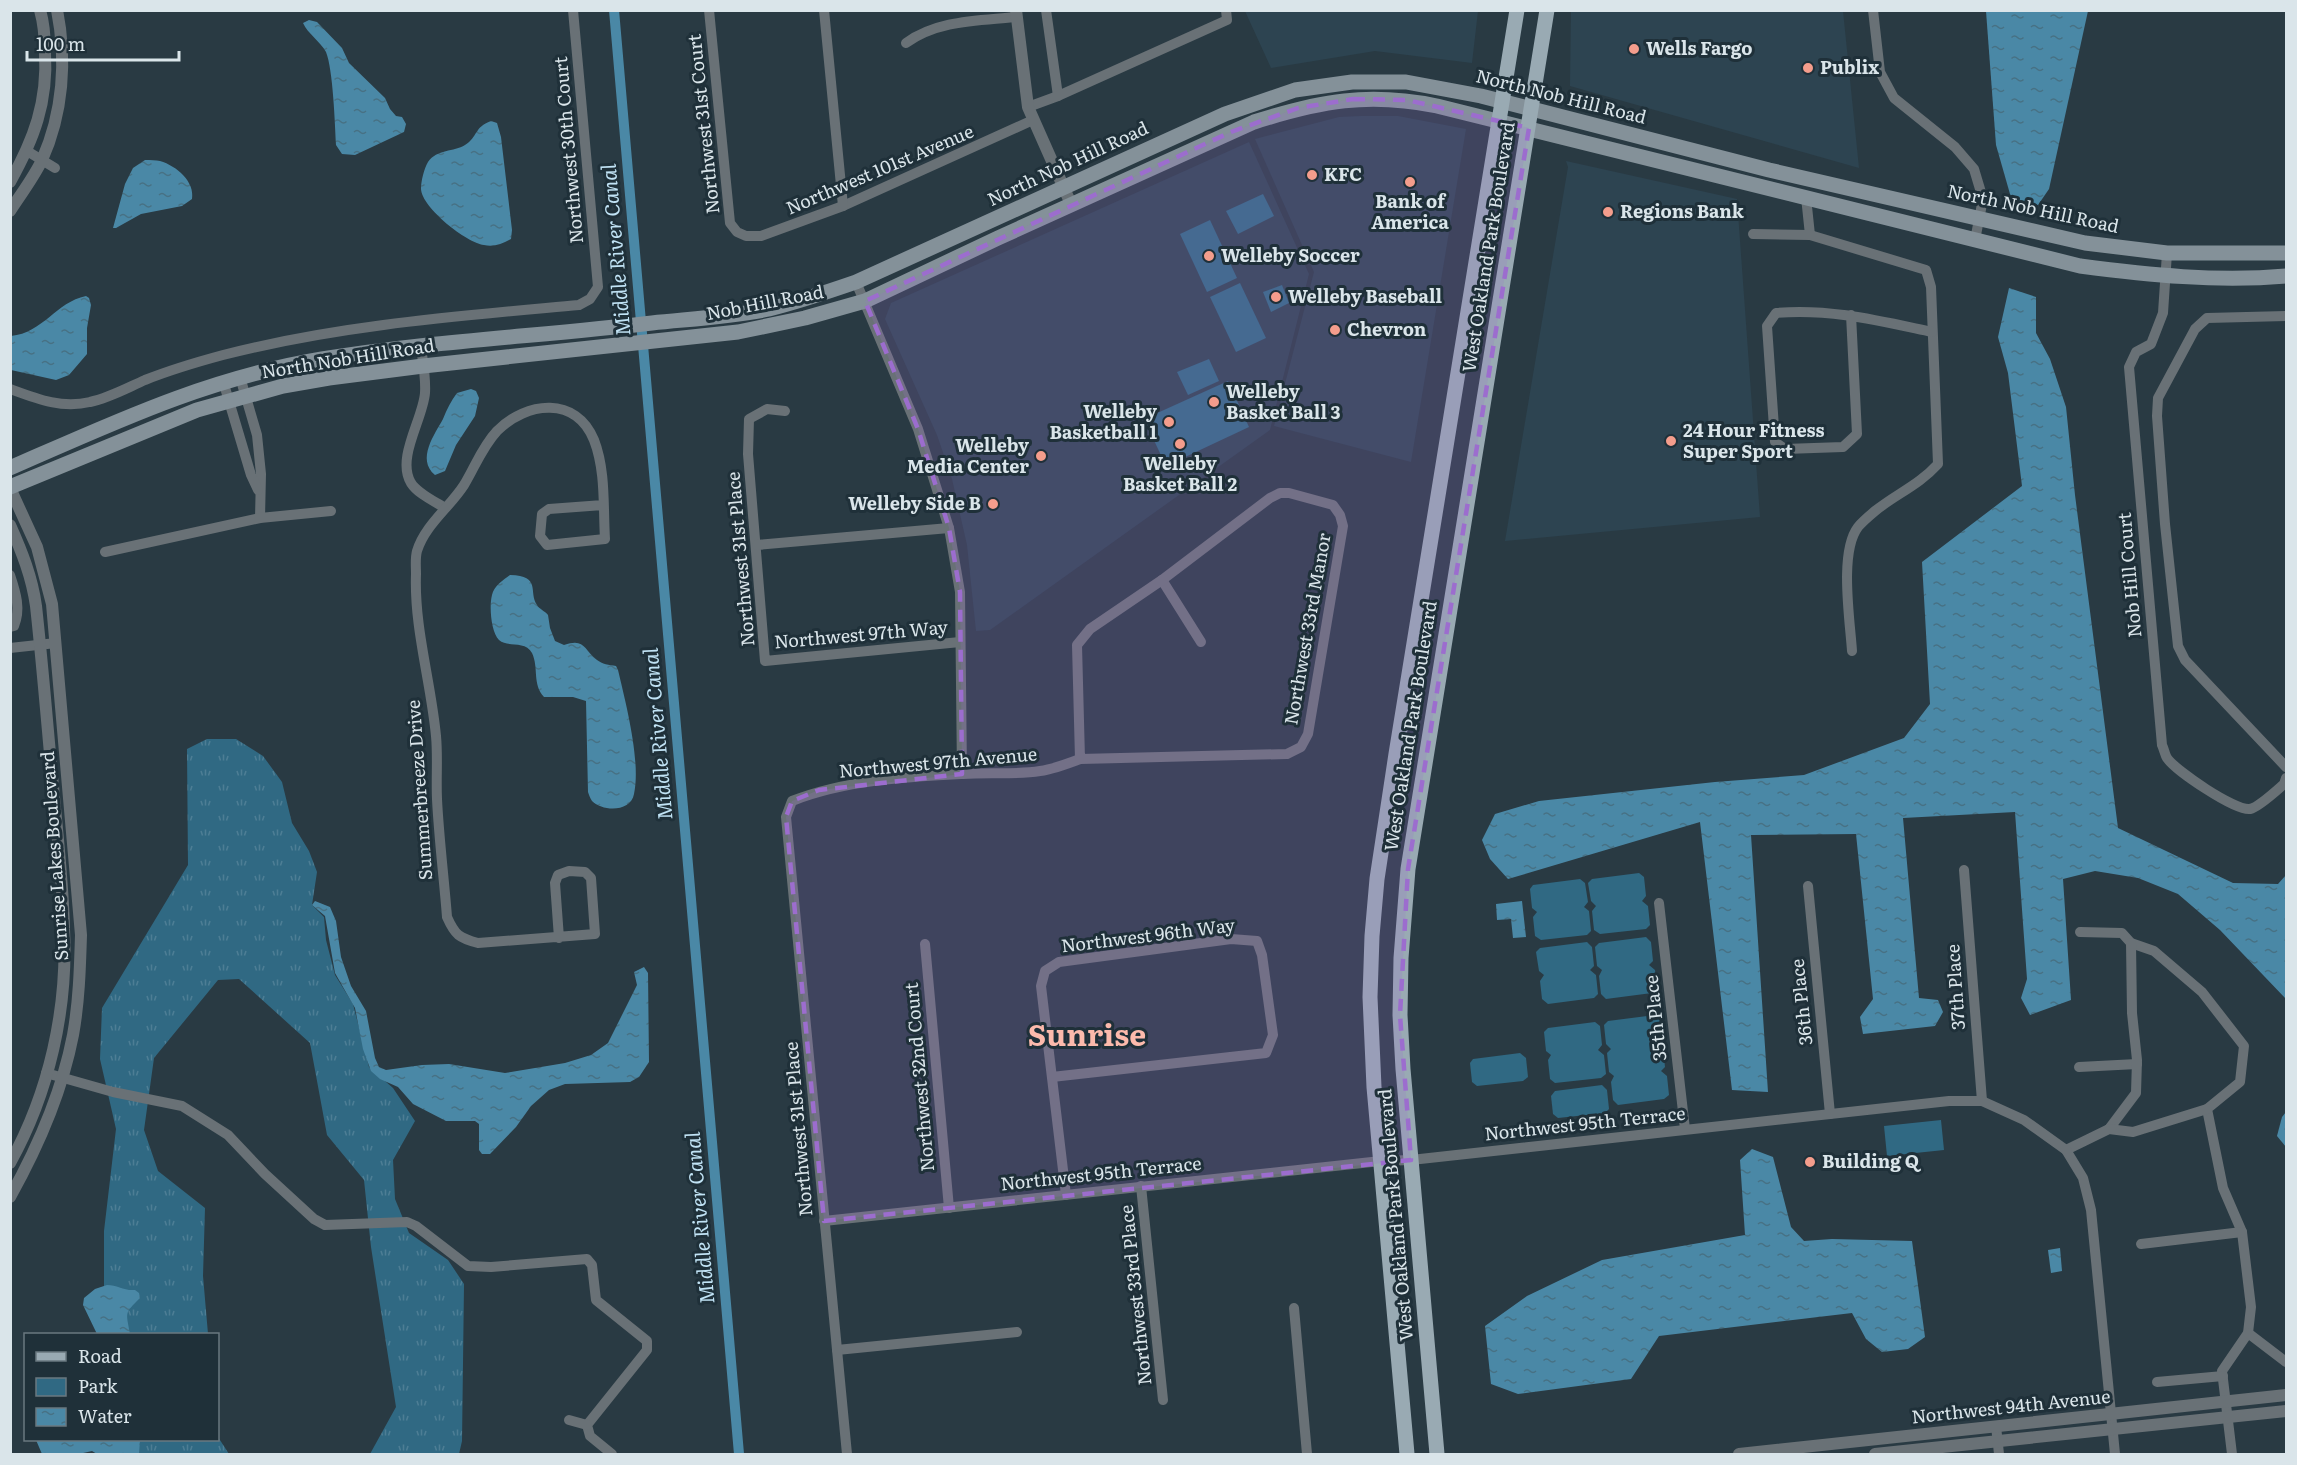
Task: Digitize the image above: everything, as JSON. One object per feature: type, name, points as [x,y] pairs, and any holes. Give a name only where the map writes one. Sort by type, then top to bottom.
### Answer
[{"type":"main road","name":"West Oakland Park Boulevard","points":[[1407,1455],[1373,1076],[1370,997],[1377,879],[1517,10]]},
{"type":"main road","name":"West Oakland Park Boulevard","points":[[1437,1455],[1400,1015],[1401,958],[1408,869],[1547,10]]},
{"type":"main road","name":"North Nob Hill Road","points":[[855,282],[1225,114],[1295,90],[1352,82],[1406,82],[1479,95],[1769,170],[2085,243],[2167,253],[2286,253]]},
{"type":"main road","name":"North Nob Hill Road","points":[[865,301],[1071,204],[1254,122],[1325,102],[1353,99],[1407,100],[1500,121],[2080,266],[2165,276],[2220,279],[2286,276]]},
{"type":"main road","name":"Nob Hill Road","points":[[669,322],[767,309],[804,300],[855,282]]},
{"type":"main road","name":"Nob Hill Road","points":[[672,339],[770,326],[865,301]]},
{"type":"main road","name":"North Nob Hill Road","points":[[10,468],[140,411],[240,377],[324,359],[669,322]]},
{"type":"main road","name":"North Nob Hill Road","points":[[10,488],[197,410],[245,396],[329,378],[672,339]]},
{"type":"street","points":[[10,182],[27,152],[40,117],[46,73],[44,30],[40,10]]},
{"type":"street","points":[[10,211],[42,160],[56,121],[63,75],[57,10]]},
{"type":"street","name":"Northwest 30th Court","points":[[10,389],[47,403],[69,405],[90,402],[161,374],[287,340],[371,326],[579,305],[590,299],[598,287],[573,10]]},
{"type":"street","name":"Northwest 31st Court","points":[[710,10],[730,223],[737,232]]},
{"type":"street","points":[[824,10],[843,206]]},
{"type":"street","points":[[1046,10],[1058,96]]},
{"type":"street","points":[[1873,10],[1880,72],[1894,98],[1955,147],[1974,170],[1983,199],[1975,240]]},
{"type":"street","points":[[906,43],[920,33],[942,25],[1016,14],[1028,106],[1071,204]]},
{"type":"street","points":[[1028,106],[1058,96],[1227,15]]},
{"type":"street","name":"Northwest 101st Avenue","points":[[737,232],[746,236],[761,236],[843,206],[1033,120]]},
{"type":"street","points":[[27,152],[55,168]]},
{"type":"street","points":[[1806,197],[1810,235]]},
{"type":"street","points":[[1753,234],[1810,235],[1926,270],[1931,287],[1938,464],[1925,478],[1875,511],[1857,528],[1847,562],[1852,651]]},
{"type":"street","name":"Nob Hill Court","points":[[2167,253],[2163,313],[2151,344],[2136,352],[2129,367],[2162,745],[2167,758],[2187,776],[2226,802],[2241,808],[2252,809],[2284,784],[2286,778]]},
{"type":"street","points":[[855,282],[918,429],[949,528],[960,592],[962,774]]},
{"type":"street","points":[[1851,315],[1857,434],[1843,447],[1785,449],[1775,442],[1767,326],[1776,313],[1799,311],[1851,315],[1932,332]]},
{"type":"street","points":[[2286,316],[2207,318],[2195,329],[2157,398],[2164,524],[2178,646],[2185,660],[2286,767]]},
{"type":"street","points":[[421,347],[425,394],[407,455],[408,470],[411,483],[424,495],[445,508]]},
{"type":"street","points":[[240,377],[256,435],[261,474],[260,518]]},
{"type":"street","points":[[223,381],[251,475],[260,493]]},
{"type":"street","name":"Summerbreeze Drive","points":[[559,938],[555,883],[558,875],[569,871],[585,872],[591,878],[595,934],[559,938],[478,943],[466,940],[454,933],[447,917],[437,800],[436,736],[415,588],[417,552],[426,533],[464,486],[478,457],[497,431],[518,415],[532,409],[556,407],[575,415],[589,431],[595,443],[601,471],[603,506],[604,539],[547,545],[540,536],[542,514],[549,509],[603,506]]},
{"type":"street","name":"Northwest 31st Place","points":[[765,661],[748,454],[749,418],[767,409],[785,411]]},
{"type":"street","name":"Sunrise Lakes Boulevard","points":[[10,488],[37,547],[48,582],[56,644],[81,935],[79,990],[74,1025],[61,1079],[45,1126],[10,1197]]},
{"type":"street","name":"Northwest 33rd Manor","points":[[1162,580],[1270,498],[1280,493],[1290,493],[1333,505],[1341,515],[1343,526],[1308,734],[1301,747]]},
{"type":"street","points":[[105,552],[260,518],[331,511]]},
{"type":"street","name":"Sunrise Lakes Boulevard","points":[[10,525],[33,585],[65,932],[63,989],[57,1029],[46,1073],[30,1121],[10,1163]]},
{"type":"street","points":[[757,545],[949,528]]},
{"type":"street","points":[[10,575],[16,591],[18,614],[14,626],[10,627]]},
{"type":"street","points":[[1080,759],[1077,645],[1089,629],[1162,580],[1201,642]]},
{"type":"street","name":"Northwest 97th Way","points":[[765,661],[960,642]]},
{"type":"street","points":[[10,648],[56,644]]},
{"type":"street","name":"Northwest 97th Avenue","points":[[792,801],[819,790],[858,784],[962,774],[1039,772],[1080,759],[1287,754],[1301,747]]},
{"type":"street","name":"Northwest 31st Place","points":[[792,801],[786,817],[847,1455]]},
{"type":"street","name":"37th Place","points":[[1964,870],[1982,1101]]},
{"type":"street","name":"36th Place","points":[[1808,886],[1830,1114]]},
{"type":"street","name":"35th Place","points":[[1659,903],[1685,1130]]},
{"type":"street","points":[[2080,933],[2122,933],[2131,943],[2154,951],[2202,992],[2244,1046],[2240,1082],[2207,1109],[2133,1132],[2109,1129]]},
{"type":"street","name":"Northwest 96th Way","points":[[1231,939],[1257,942],[1262,955],[1273,1035],[1266,1053],[1052,1077],[1041,986],[1045,971],[1059,962],[1231,939]]},
{"type":"street","points":[[2066,1150],[2109,1129],[2136,1093],[2137,1064],[2132,1013],[2131,943]]},
{"type":"street","name":"Northwest 32nd Court","points":[[924,944],[949,1208]]},
{"type":"street","points":[[2079,1067],[2137,1064]]},
{"type":"street","points":[[46,1073],[113,1092],[182,1106],[228,1135],[266,1174],[314,1219],[325,1226],[407,1222],[416,1226],[468,1266],[491,1267],[587,1259],[592,1265],[596,1300],[646,1341],[647,1350],[587,1425]]},
{"type":"street","points":[[1052,1077],[1066,1195]]},
{"type":"street","name":"Northwest 95th Terrace","points":[[824,1221],[1949,1101],[1982,1101],[2024,1120],[2066,1150],[2083,1178],[2091,1210],[2115,1455]]},
{"type":"street","points":[[2207,1109],[2223,1188],[2242,1233],[2251,1307],[2248,1333],[2222,1371],[2232,1455]]},
{"type":"street","name":"Northwest 33rd Place","points":[[1141,1186],[1163,1400]]},
{"type":"street","points":[[2141,1244],[2242,1233]]},
{"type":"street","points":[[1294,1308],[1307,1455]]},
{"type":"street","points":[[837,1350],[1017,1332]]},
{"type":"street","points":[[2248,1333],[2286,1362]]},
{"type":"street","points":[[2157,1382],[2223,1376]]},
{"type":"street","name":"Northwest 94th Avenue","points":[[1738,1455],[2286,1395]]},
{"type":"street","name":"Northwest 94th Avenue","points":[[1880,1454],[2286,1411]]},
{"type":"street","points":[[568,1420],[587,1425]]},
{"type":"street","points":[[587,1425],[590,1436],[612,1455]]},
{"type":"street","points":[[1996,1426],[1999,1455]]},
{"type":"street","points":[[1880,1454],[1881,1440]]},
{"type":"highlighted area","points":[[1353,99],[1407,100],[1529,128],[1408,869],[1400,1015],[1411,1160],[824,1221],[786,817],[792,801],[819,790],[962,774],[960,592],[949,528],[918,429],[865,301],[1231,132],[1298,108]]},
{"type":"shaded area","points":[[1245,11],[1478,11],[1472,63],[1375,51],[1271,68]]},
{"type":"shaded area","points":[[1571,11],[1843,11],[1859,168],[1570,86]]},
{"type":"shaded area","points":[[1398,116],[1466,129],[1411,462],[1274,426],[1314,272],[1255,139],[1339,117]]},
{"type":"shaded area","points":[[1249,142],[1309,274],[1270,430],[990,630],[976,631],[967,545],[952,479],[937,435],[885,319],[891,303]]},
{"type":"shaded area","points":[[1566,161],[1737,199],[1760,517],[1505,541],[1568,167]]},
{"type":"green space","name":"Welleby Soccer","points":[[1263,194],[1274,216],[1238,234],[1226,211]]},
{"type":"green space","name":"Welleby Soccer","points":[[1210,220],[1237,278],[1207,292],[1180,234]]},
{"type":"green space","name":"Welleby Soccer","points":[[1240,283],[1266,338],[1236,352],[1210,297]]},
{"type":"green space","name":"Welleby Baseball","points":[[1282,285],[1289,303],[1271,312],[1263,292]]},
{"type":"green space","points":[[1209,359],[1219,381],[1188,395],[1177,372]]},
{"type":"green space","points":[[1228,381],[1249,427],[1166,466],[1144,419]]},
{"type":"green space","points":[[207,739],[236,739],[263,756],[282,782],[292,823],[309,851],[317,872],[312,905],[324,917],[326,940],[335,975],[353,1004],[369,1067],[393,1088],[415,1121],[393,1160],[395,1199],[409,1233],[448,1260],[464,1284],[462,1441],[459,1454],[370,1454],[396,1407],[371,1247],[364,1180],[327,1135],[310,1043],[239,979],[218,980],[154,1058],[144,1130],[158,1171],[205,1208],[203,1276],[208,1333],[124,1333],[104,1293],[104,1231],[116,1129],[100,1059],[102,1008],[188,865],[187,749]]},
{"type":"green space","points":[[1639,873],[1644,877],[1646,896],[1642,901],[1648,906],[1650,925],[1646,929],[1600,934],[1594,930],[1592,911],[1596,906],[1591,901],[1588,883],[1592,879]]},
{"type":"green space","points":[[1580,879],[1585,883],[1588,902],[1584,907],[1589,911],[1591,931],[1587,935],[1541,940],[1535,936],[1533,917],[1537,912],[1532,908],[1530,889],[1533,885]]},
{"type":"green space","points":[[1646,937],[1651,942],[1653,961],[1649,965],[1655,970],[1657,989],[1652,993],[1606,999],[1601,994],[1599,976],[1602,970],[1597,966],[1595,947],[1599,943]]},
{"type":"green space","points":[[1587,942],[1592,947],[1594,966],[1590,970],[1596,975],[1598,994],[1594,998],[1548,1004],[1542,999],[1540,981],[1544,975],[1539,971],[1536,952],[1540,948]]},
{"type":"green space","points":[[1655,1015],[1660,1020],[1662,1039],[1658,1043],[1663,1048],[1665,1067],[1661,1071],[1667,1076],[1669,1095],[1664,1099],[1618,1105],[1613,1100],[1611,1082],[1614,1076],[1609,1072],[1607,1053],[1611,1049],[1606,1044],[1604,1025],[1608,1021]]},
{"type":"green space","points":[[1595,1022],[1600,1026],[1602,1045],[1598,1050],[1604,1055],[1606,1074],[1601,1078],[1555,1083],[1550,1079],[1548,1060],[1551,1055],[1546,1051],[1544,1032],[1548,1028]]},
{"type":"green space","points":[[1520,1053],[1526,1058],[1528,1077],[1523,1081],[1477,1086],[1472,1082],[1470,1063],[1473,1059]]},
{"type":"green space","points":[[1602,1085],[1607,1090],[1609,1109],[1605,1113],[1558,1118],[1553,1114],[1551,1096],[1555,1091]]},
{"type":"green space","points":[[1941,1120],[1944,1150],[1887,1156],[1884,1126]]},
{"type":"green space","points":[[219,1439],[229,1454],[135,1454],[136,1441],[219,1441]]},
{"type":"water","points":[[1986,11],[2088,11],[2049,189],[2038,205],[2012,201],[1996,145]]},
{"type":"water","points":[[309,20],[317,22],[342,48],[349,63],[385,98],[396,116],[402,117],[406,124],[404,132],[355,155],[342,154],[336,145],[328,60],[326,52],[303,23]]},
{"type":"water","points":[[491,121],[497,123],[501,137],[512,230],[511,239],[491,246],[476,243],[446,223],[423,197],[421,189],[424,172],[432,158],[465,145],[482,126]]},
{"type":"water","points":[[145,160],[166,163],[184,175],[191,187],[192,199],[182,206],[141,214],[113,228],[125,184],[133,168]]},
{"type":"water","points":[[2009,288],[2036,297],[2036,333],[2050,359],[2066,407],[2075,495],[2118,828],[2233,883],[2278,884],[2286,875],[2286,999],[2220,930],[2178,894],[2138,878],[2095,871],[2063,879],[2071,1000],[2030,1015],[2021,998],[2027,979],[2015,812],[1903,818],[1919,998],[1938,1000],[1943,1012],[1935,1026],[1863,1034],[1860,1017],[1873,999],[1856,834],[1751,835],[1768,1092],[1732,1090],[1700,822],[1508,879],[1490,859],[1482,840],[1495,814],[1539,801],[1804,775],[1904,738],[1930,704],[1922,562],[2022,486],[2008,373],[1998,337]]},
{"type":"water","points":[[86,296],[91,305],[87,328],[87,354],[69,375],[56,380],[11,370],[11,336],[32,329],[66,304]]},
{"type":"water","points":[[471,389],[476,391],[479,398],[475,416],[456,445],[445,471],[435,475],[427,462],[432,439],[457,393]]},
{"type":"water","points":[[510,575],[526,578],[530,582],[537,605],[548,615],[555,641],[564,645],[580,644],[599,661],[616,666],[618,670],[632,732],[636,765],[636,781],[632,800],[622,807],[609,808],[597,805],[588,793],[586,701],[573,697],[544,697],[538,687],[534,659],[529,649],[521,645],[507,644],[496,636],[491,619],[492,595],[497,586]]},
{"type":"water","points":[[315,901],[330,907],[336,921],[341,957],[351,986],[366,1011],[375,1058],[379,1067],[386,1070],[449,1064],[505,1073],[565,1063],[591,1055],[608,1043],[637,985],[634,972],[644,967],[648,973],[649,1062],[639,1077],[630,1082],[565,1084],[549,1090],[531,1106],[516,1127],[490,1154],[482,1154],[479,1150],[479,1124],[475,1121],[446,1121],[413,1104],[398,1087],[380,1079],[371,1071],[363,1049],[355,1008],[335,973],[325,916],[312,905]]},
{"type":"water","points":[[1522,901],[1526,937],[1513,938],[1511,919],[1497,920],[1496,904]]},
{"type":"water","points":[[2286,1112],[2286,1147],[2277,1136],[2282,1117]]},
{"type":"water","points":[[1752,1149],[1773,1157],[1791,1227],[1804,1241],[1832,1239],[1912,1241],[1925,1337],[1908,1349],[1882,1352],[1866,1339],[1852,1313],[1659,1336],[1631,1379],[1518,1394],[1491,1384],[1485,1326],[1527,1296],[1602,1260],[1745,1235],[1740,1160]]},
{"type":"water","points":[[2060,1248],[2062,1271],[2051,1273],[2048,1250]]},
{"type":"water","points":[[107,1285],[135,1290],[139,1293],[140,1298],[127,1313],[130,1333],[97,1333],[83,1305],[84,1298],[95,1289]]},
{"type":"water","points":[[36,1441],[140,1441],[139,1454],[97,1454],[92,1451],[79,1454],[42,1454]]},
{"type":"waterway","name":"Middle River Canal","points":[[614,10],[739,1454]]},
{"type":"place","name":"Wells Fargo","points":[[1634,49]]},
{"type":"place","name":"Publix","points":[[1808,68]]},
{"type":"place","name":"KFC","points":[[1312,175]]},
{"type":"place","name":"Bank of America","points":[[1410,182]]},
{"type":"place","name":"Regions Bank","points":[[1608,212]]},
{"type":"place","name":"Welleby Soccer","points":[[1209,256]]},
{"type":"place","name":"Welleby Baseball","points":[[1276,297]]},
{"type":"place","name":"Chevron","points":[[1335,330]]},
{"type":"place","name":"Welleby Basket Ball 3","points":[[1214,402]]},
{"type":"place","name":"Welleby Basketball 1","points":[[1169,422]]},
{"type":"place","name":"24 Hour Fitness Super Sport","points":[[1671,441]]},
{"type":"place","name":"Welleby Basket Ball 2","points":[[1180,444]]},
{"type":"place","name":"Welleby Media Center","points":[[1041,456]]},
{"type":"place","name":"Welleby Side B","points":[[993,504]]},
{"type":"place","name":"Building Q","points":[[1810,1162]]},
{"type":"district","name":"Sunrise","points":[[1087,1036]]}]
